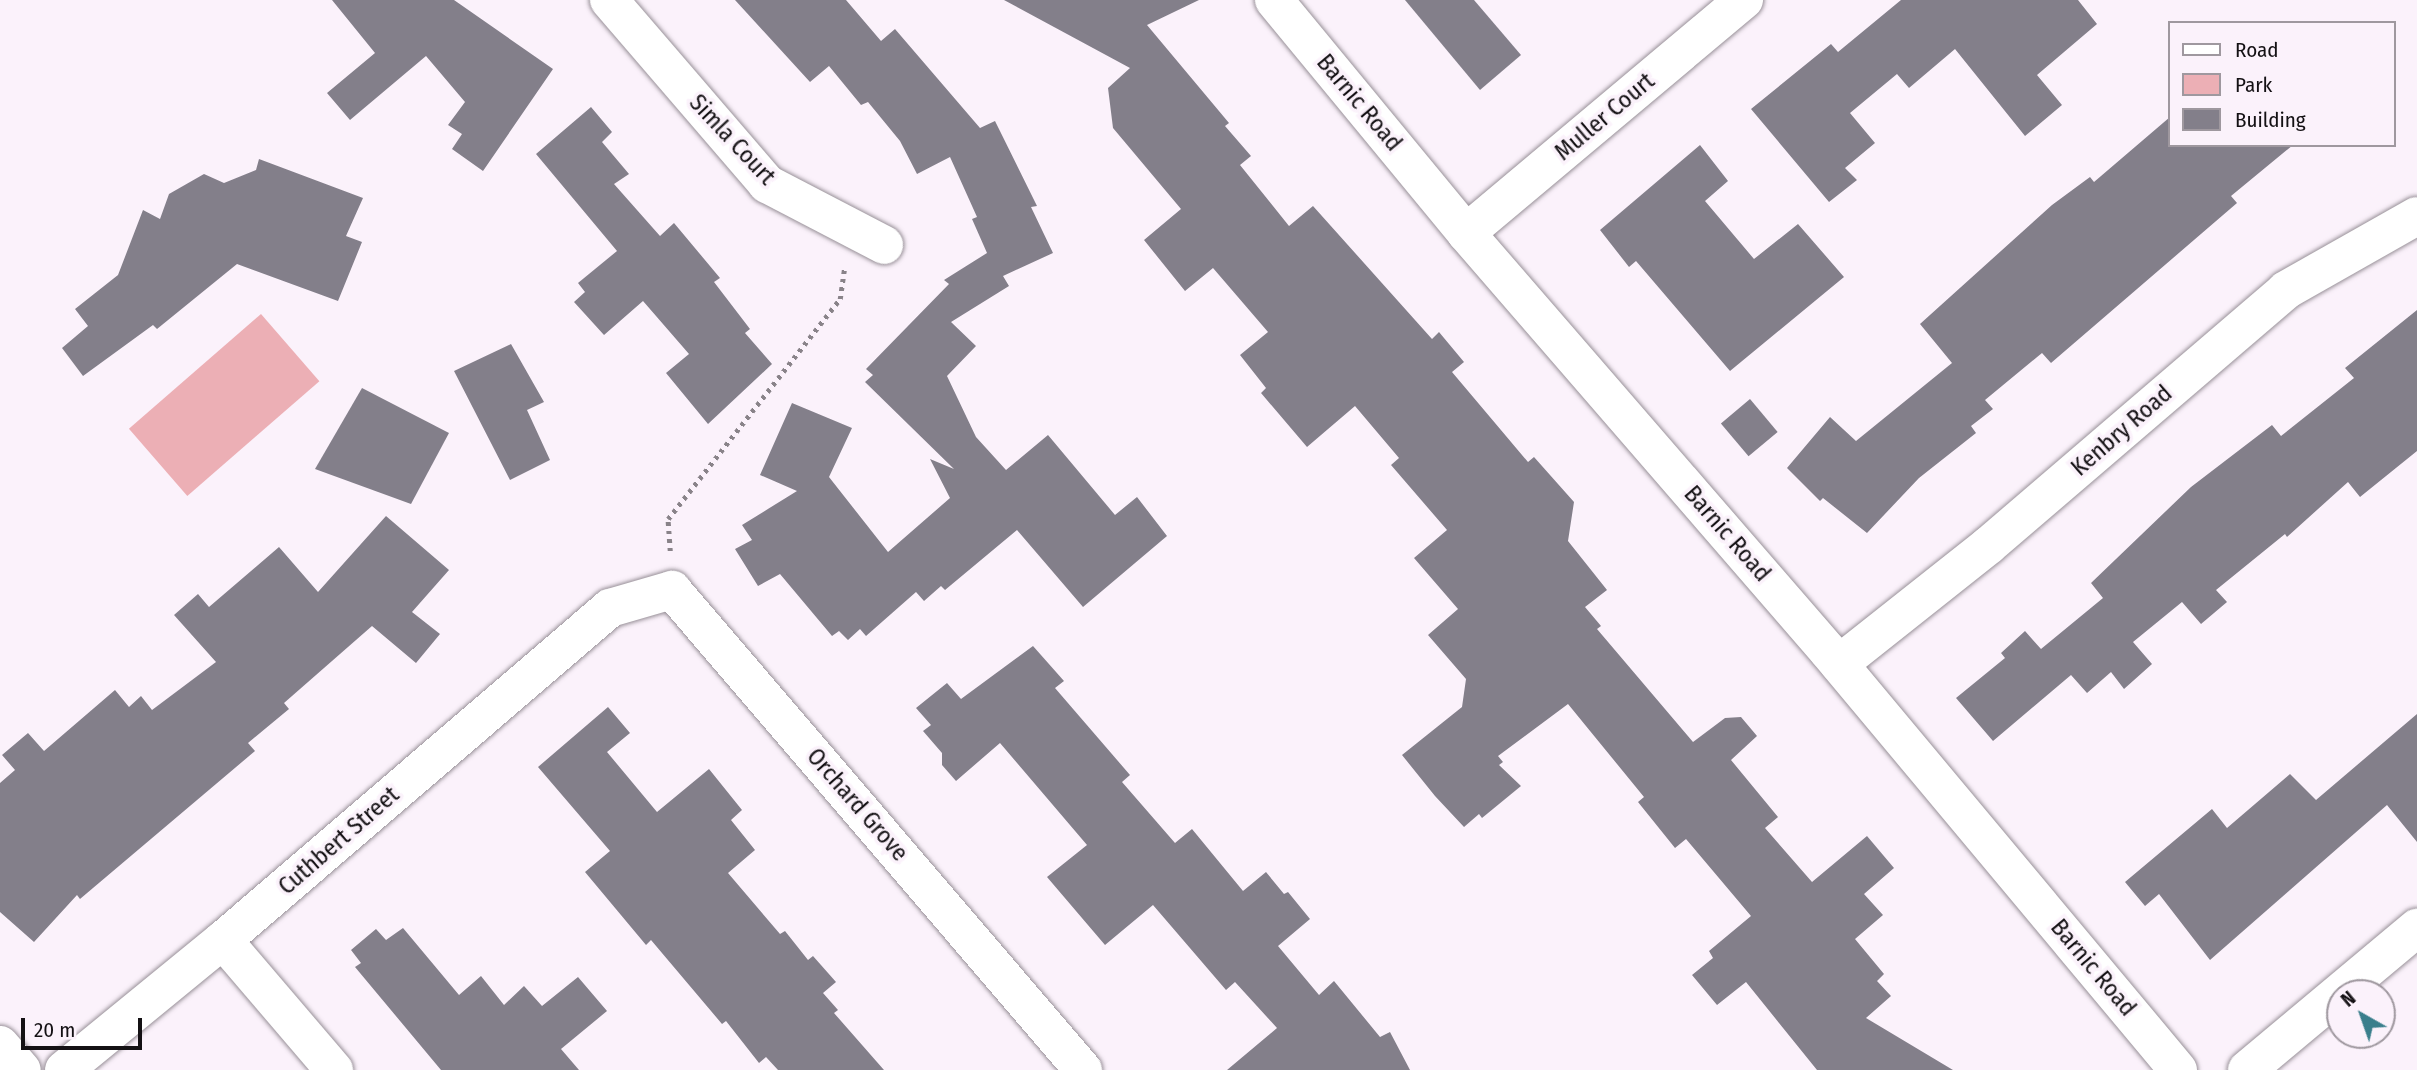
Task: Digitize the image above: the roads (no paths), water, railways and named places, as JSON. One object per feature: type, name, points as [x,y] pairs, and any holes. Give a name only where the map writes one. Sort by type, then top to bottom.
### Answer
[{"type":"street","name":"Simla Court","points":[[609,0],[767,184],[884,245]]},
{"type":"street","name":"Barnic Road","points":[[1274,0],[1466,233],[1839,664],[2178,1070]]},
{"type":"street","name":"Muller Court","points":[[1466,233],[1744,0]]},
{"type":"street","name":"Kenbry Road","points":[[1839,664],[1989,545],[2287,290],[2417,216]]},
{"type":"street","name":"Orchard Grove","points":[[610,608],[673,590],[1083,1070]]},
{"type":"street","name":"Cuthbert Street","points":[[64,1070],[223,940],[610,608]]},
{"type":"street","points":[[2247,1070],[2417,928]]},
{"type":"street","points":[[223,940],[334,1070]]},
{"type":"street","points":[[0,1045],[22,1070]]}]
